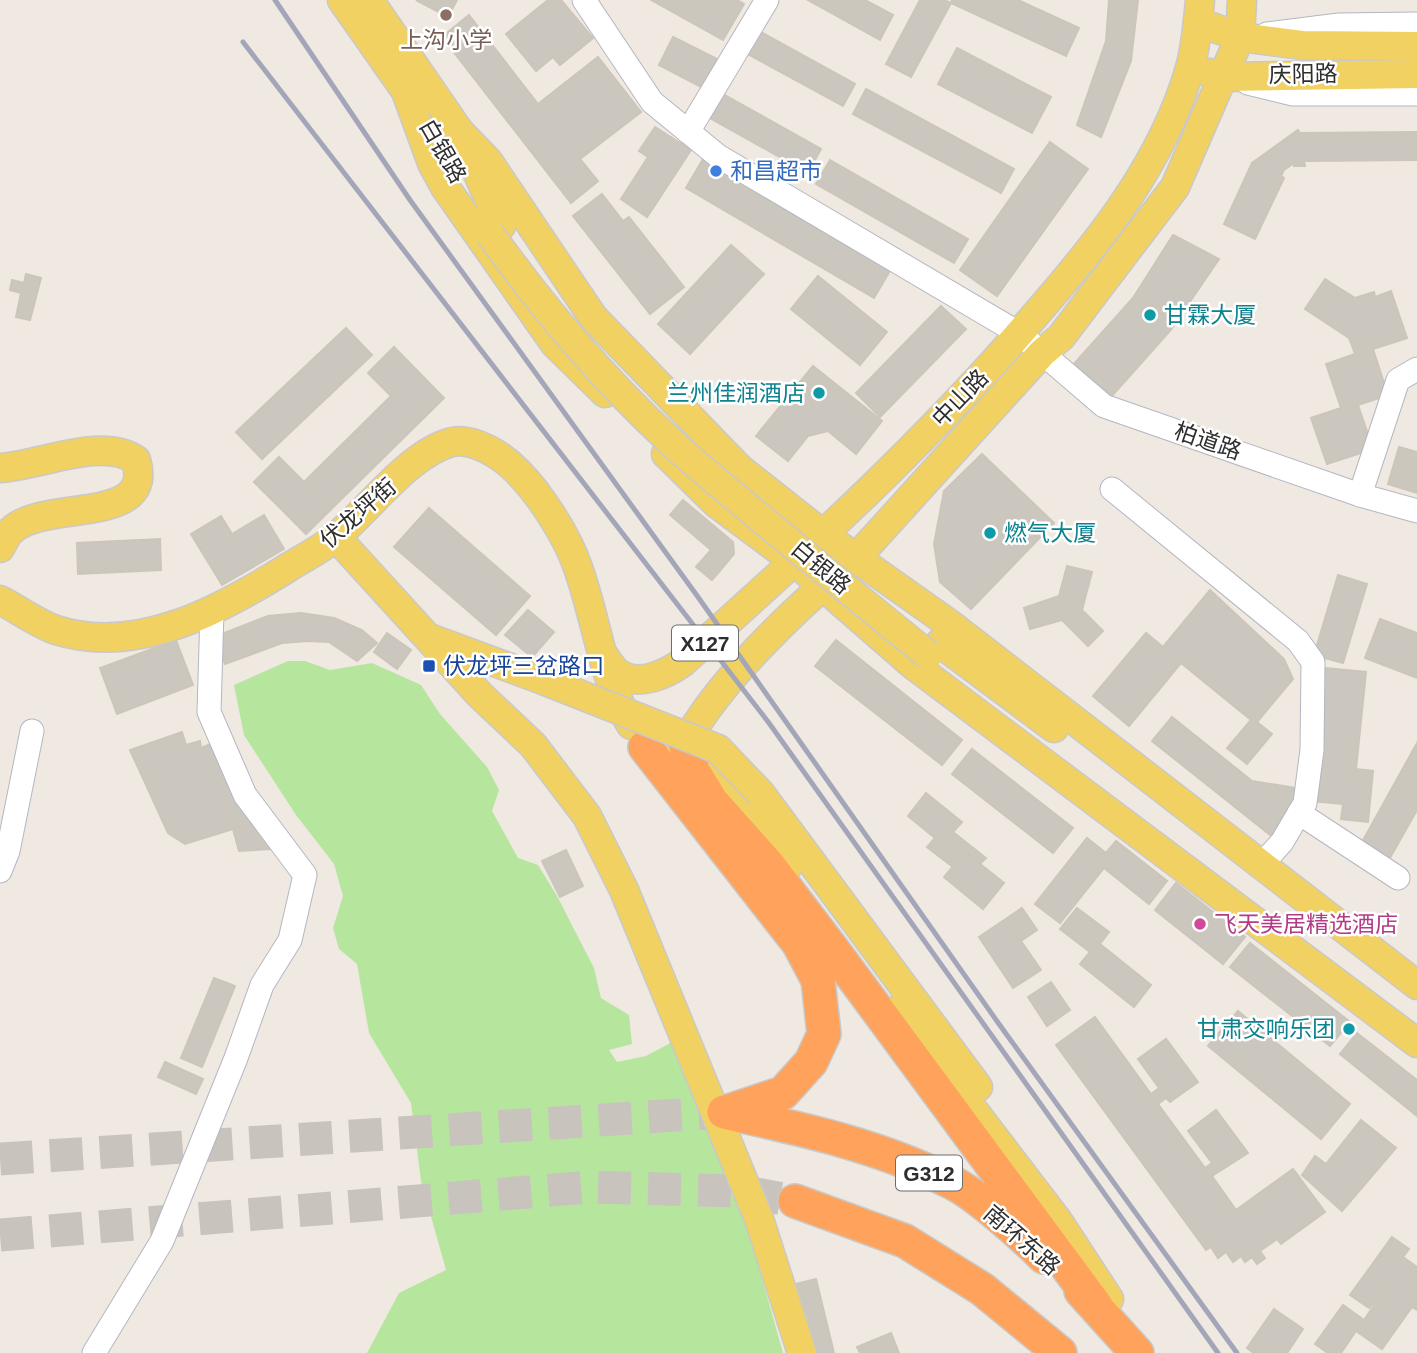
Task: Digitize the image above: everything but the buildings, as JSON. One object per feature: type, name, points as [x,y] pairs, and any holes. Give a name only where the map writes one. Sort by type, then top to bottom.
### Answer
[{"type":"highway","points":[[685,742],[693,771],[712,802],[769,866],[833,950],[1096,1306]]},
{"type":"highway","name":"南环东路","points":[[645,747],[799,944],[818,980],[824,1034],[811,1062],[783,1093],[724,1112],[815,1132],[888,1154],[956,1184],[1034,1247],[1096,1306],[1137,1353]]},
{"type":"highway","points":[[796,1201],[905,1241],[982,1289],[1060,1353]]},
{"type":"highway","points":[[982,1289],[1034,1353]]},
{"type":"main road","name":"白银路","points":[[342,0],[405,89],[548,311],[622,394],[690,458],[928,655],[1417,1019]]},
{"type":"main road","name":"白银路","points":[[369,0],[459,131],[496,230],[632,384],[698,449],[940,643],[1417,1002]]},
{"type":"main road","name":"中山路","points":[[645,747],[669,764],[677,763],[685,742],[726,684],[822,586],[856,558],[1042,353],[1061,337],[1175,187],[1240,37],[1242,0]]},
{"type":"main road","name":"中山路","points":[[604,656],[620,674],[628,676],[653,677],[669,672],[825,536],[971,388],[1020,334],[1124,205],[1160,141],[1190,68],[1199,11]]},
{"type":"main road","name":"庆阳路","points":[[1199,11],[1240,37],[1303,45],[1417,46]]},
{"type":"main road","name":"庆阳路","points":[[1190,68],[1224,77],[1417,74]]},
{"type":"main road","points":[[405,89],[432,163],[445,187],[555,344],[716,503],[795,562],[912,664],[1417,1042]]},
{"type":"main road","points":[[459,131],[488,161],[593,317],[740,469],[825,536],[951,625],[1417,985]]},
{"type":"main road","name":"伏龙坪街","points":[[0,600],[56,629],[102,637],[124,637],[159,629],[212,611],[336,537],[395,480],[435,448],[456,441],[488,449],[517,470],[541,499],[577,564],[615,699],[645,747]]},
{"type":"main road","points":[[0,468],[103,450],[128,455],[136,460],[139,482],[135,492],[120,503],[79,508],[25,522],[11,530],[0,548]]},
{"type":"main road","points":[[336,537],[426,636],[533,745],[587,816],[629,902],[759,1219],[802,1353]]},
{"type":"main road","points":[[426,636],[718,749],[761,794],[914,1002],[946,1040],[1054,1204],[1058,1221]]},
{"type":"main road","points":[[685,742],[705,758],[1058,1221],[1116,1311],[1150,1353]]},
{"type":"street","name":"柏道路","points":[[584,0],[652,102],[718,156],[1020,334],[1104,406],[1360,495],[1417,511]]},
{"type":"street","points":[[688,132],[767,0]]},
{"type":"street","points":[[1240,37],[1339,25],[1417,24]]},
{"type":"street","points":[[1224,77],[1293,94],[1417,94]]},
{"type":"street","points":[[1360,495],[1398,380],[1417,369]]},
{"type":"street","points":[[1112,488],[1298,641],[1313,662],[1312,750],[1305,803],[1282,842],[1262,864]]},
{"type":"street","points":[[94,1353],[162,1241],[236,1058],[262,985],[290,940],[305,875],[245,795],[209,712],[212,611]]},
{"type":"street","points":[[0,871],[8,851],[32,731]]},
{"type":"street","points":[[1299,813],[1398,878]]},
{"type":"green space","points":[[288,661],[305,661],[330,670],[372,663],[421,685],[440,714],[487,767],[499,790],[492,811],[518,858],[538,865],[557,896],[594,968],[601,998],[629,1015],[632,1044],[609,1050],[617,1062],[646,1056],[676,1040],[742,1207],[783,1353],[367,1353],[399,1293],[446,1270],[421,1181],[411,1103],[369,1033],[357,964],[339,949],[333,928],[343,896],[334,864],[296,815],[244,735],[234,685]]},
{"type":"tunnel","points":[[0,1159],[724,1112]]},
{"type":"tunnel","points":[[0,1235],[589,1187],[739,1191],[795,1201]]},
{"type":"railway","points":[[275,0],[410,200],[698,597],[999,1024],[1237,1353]]},
{"type":"railway","points":[[243,42],[769,723],[1218,1353]]},
{"type":"place","name":"上沟小学","points":[[446,15]]},
{"type":"place","name":"和昌超市","points":[[716,171]]},
{"type":"place","name":"甘霖大厦","points":[[1150,315]]},
{"type":"place","name":"兰州佳润酒店","points":[[819,393]]},
{"type":"place","name":"燃气大厦","points":[[990,533]]},
{"type":"place","name":"伏龙坪三岔路口","points":[[429,666]]},
{"type":"place","name":"飞天美居精选酒店","points":[[1200,924]]},
{"type":"place","name":"甘肃交响乐团","points":[[1349,1029]]}]
